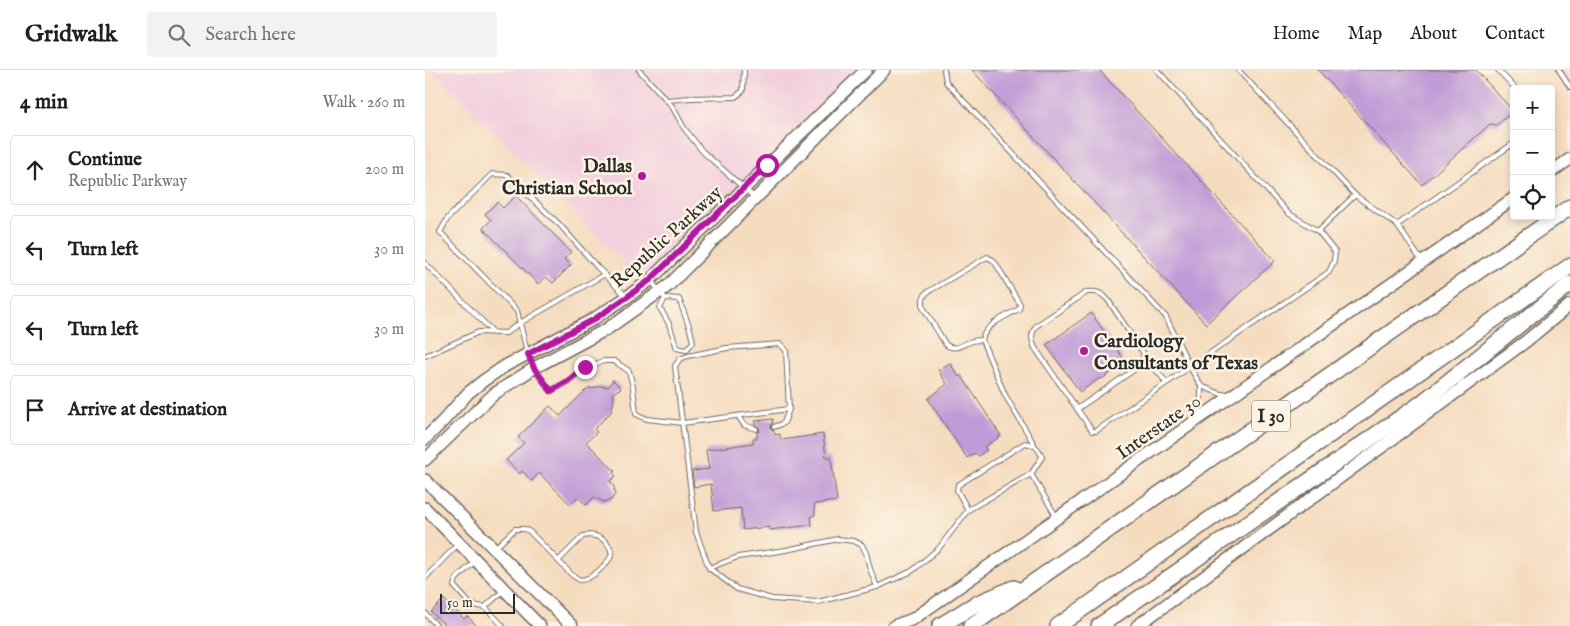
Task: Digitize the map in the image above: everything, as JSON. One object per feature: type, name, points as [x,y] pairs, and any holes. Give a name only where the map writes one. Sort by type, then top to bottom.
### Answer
[{"type":"highway","name":"I 30","points":[[971,626],[1570,207]]},
{"type":"highway","name":"I 30","points":[[1058,626],[1570,266]]},
{"type":"highway","points":[[1099,626],[1419,405],[1570,284]]},
{"type":"highway","points":[[941,626],[974,605],[1046,574]]},
{"type":"main road","name":"Republic Parkway","points":[[425,438],[468,393],[483,381],[528,354],[593,320],[650,280],[866,70]]},
{"type":"main road","name":"Republic Parkway","points":[[425,460],[494,394],[534,368],[607,329],[662,294],[879,72]]},
{"type":"main road","points":[[1555,169],[1570,159]]},
{"type":"main road","name":"Interstate 30","points":[[894,626],[910,623],[1057,517],[1510,201]]},
{"type":"main road","points":[[1137,626],[1525,342],[1570,305]]},
{"type":"main road","points":[[528,354],[534,368]]},
{"type":"main road","points":[[425,480],[572,626]]},
{"type":"main road","points":[[425,508],[540,626]]},
{"type":"main road","points":[[479,562],[495,550]]},
{"type":"lane","points":[[639,70],[672,106],[684,128],[703,152],[755,198]]},
{"type":"lane","points":[[667,100],[735,97],[743,91],[744,70]]},
{"type":"lane","points":[[944,70],[946,82],[1166,317],[1201,386],[1200,411],[1197,420]]},
{"type":"lane","points":[[1077,409],[1141,365],[1144,354],[1102,294],[1094,291],[1087,292],[1036,326],[1032,333],[1032,340],[1035,348],[1077,409],[1091,429],[1096,431],[1329,272],[1334,261],[1335,252],[1319,231],[1288,213],[1157,70]]},
{"type":"lane","points":[[1238,70],[1355,195],[1397,225],[1422,262]]},
{"type":"lane","points":[[1498,70],[1512,85]]},
{"type":"lane","points":[[1559,70],[1570,87]]},
{"type":"lane","points":[[1397,225],[1510,146]]},
{"type":"lane","points":[[528,354],[517,312],[440,232],[448,218],[492,174],[507,175],[560,225],[627,297]]},
{"type":"lane","points":[[1319,231],[1355,195]]},
{"type":"lane","points":[[774,427],[784,423],[789,409],[786,350],[780,344],[727,348],[679,359],[675,366],[696,532],[709,568],[737,590],[772,599],[818,602],[877,587],[912,571],[939,548],[968,510],[1031,474],[1041,457],[1039,449],[1034,444],[1005,395],[982,340],[987,328],[1019,309],[1020,304],[996,264],[987,257],[926,293],[923,299],[923,307],[946,345],[951,348],[958,348],[970,342],[982,340]]},
{"type":"lane","points":[[425,263],[493,333]]},
{"type":"lane","points":[[425,356],[479,332],[506,333],[605,274]]},
{"type":"lane","points":[[650,280],[662,294],[679,299],[693,342],[686,350]]},
{"type":"lane","points":[[662,294],[660,308],[669,324],[677,348],[686,350]]},
{"type":"lane","points":[[686,350],[688,356]]},
{"type":"lane","points":[[534,368],[551,391],[585,367],[604,361],[615,361],[629,371],[636,414],[647,420],[683,423],[789,409]]},
{"type":"lane","points":[[1141,365],[1150,366],[1157,370],[1166,383]]},
{"type":"lane","points":[[1201,386],[1221,394],[1232,394]]},
{"type":"lane","points":[[738,416],[744,425],[756,429]]},
{"type":"lane","points":[[968,510],[957,490],[958,485],[1025,442],[1034,444]]},
{"type":"lane","points":[[1031,474],[1057,517]]},
{"type":"lane","points":[[495,550],[515,529],[525,529],[572,575],[580,580],[590,579],[612,554],[608,544],[602,539],[595,535],[588,535],[583,536],[558,561]]},
{"type":"lane","points":[[709,568],[738,557],[786,550],[838,539],[854,541],[862,545],[877,587]]},
{"type":"lane","points":[[425,578],[459,542]]},
{"type":"lane","points":[[479,562],[456,580],[454,586],[471,605],[485,607],[503,626]]},
{"type":"lane","points":[[485,607],[504,589]]},
{"type":"lane","points":[[425,613],[437,626]]},
{"type":"shaded area","name":"Dallas Christian School","points":[[432,70],[854,70],[642,281]]},
{"type":"building","points":[[972,70],[1099,70],[1275,261],[1206,324]]},
{"type":"building","points":[[1318,70],[1476,70],[1510,108],[1510,114],[1497,125],[1490,124],[1422,185]]},
{"type":"building","points":[[516,196],[571,252],[564,259],[571,265],[553,283],[546,277],[538,284],[483,228],[491,220],[485,214],[497,202],[503,208]]},
{"type":"building","name":"Cardiology Consultants of Texas","points":[[1091,313],[1123,358],[1120,360],[1122,363],[1116,369],[1080,392],[1046,345]]},
{"type":"building","points":[[950,363],[959,377],[961,375],[1001,436],[984,447],[987,450],[978,456],[975,453],[967,458],[928,399],[947,384],[938,370]]},
{"type":"building","points":[[613,380],[621,388],[613,393],[614,400],[611,412],[594,429],[597,432],[586,442],[615,471],[613,473],[616,476],[610,481],[614,487],[615,494],[611,500],[603,502],[594,497],[586,505],[578,497],[570,504],[539,473],[532,481],[522,471],[520,474],[506,460],[524,443],[518,437],[550,406],[560,416],[589,387],[590,389],[600,386],[608,387]]},
{"type":"building","points":[[773,419],[771,429],[775,435],[780,434],[781,440],[823,434],[826,457],[831,457],[837,501],[814,504],[815,515],[811,516],[812,525],[769,530],[769,527],[743,530],[741,508],[714,511],[711,484],[694,487],[692,471],[709,469],[706,450],[753,443],[753,438],[757,438],[757,433],[760,430],[755,425],[755,421]]},
{"type":"building","points":[[444,599],[464,619],[467,616],[477,626],[446,626],[431,612]]},
{"type":"place","name":"Dallas Christian School","points":[[642,176]]},
{"type":"place","name":"Cardiology Consultants of Texas","points":[[1084,351]]},
{"type":"route","points":[[585,367],[551,391],[534,368],[528,354],[593,320],[650,280],[767,165]]}]
